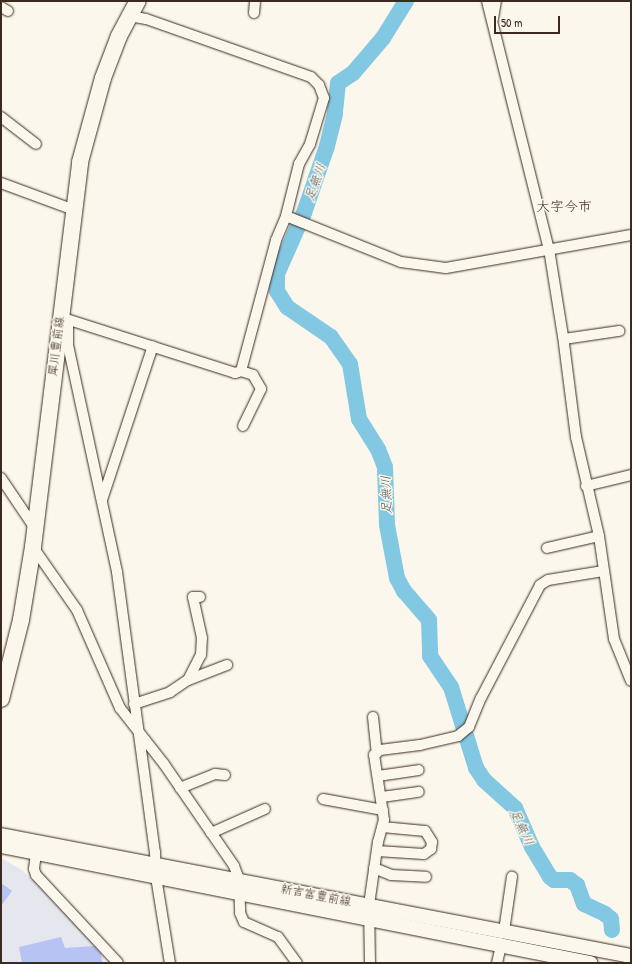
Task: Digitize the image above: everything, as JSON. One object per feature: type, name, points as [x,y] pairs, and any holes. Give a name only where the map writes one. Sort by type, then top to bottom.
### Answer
[{"type":"main road","name":"犀川豊前線","points":[[1,699],[21,620],[33,546],[34,527],[64,319],[80,162],[94,108],[119,36],[138,1]]},
{"type":"main road","name":"新吉富豊前線","points":[[1,835],[156,870],[502,938],[631,956]]},
{"type":"main road","name":"新吉富豊前線","points":[[1,846],[36,854],[156,870]]},
{"type":"main road","name":"新吉富豊前線","points":[[502,938],[590,963]]},
{"type":"street","points":[[254,13],[255,1]]},
{"type":"street","points":[[487,1],[549,249],[564,339],[576,436],[586,486],[599,536],[614,639],[631,681]]},
{"type":"street","points":[[492,22],[496,1]]},
{"type":"street","points":[[130,16],[146,19],[306,75],[319,84],[324,98],[310,144],[299,164],[286,216],[276,240],[241,371]]},
{"type":"street","points":[[1,117],[36,144]]},
{"type":"street","points":[[1,183],[74,210]]},
{"type":"street","points":[[286,216],[402,262],[422,266],[446,268],[631,235]]},
{"type":"street","points":[[170,963],[116,572],[68,345],[64,319],[235,373],[241,371],[253,375],[261,389],[243,426]]},
{"type":"street","points":[[564,339],[620,331]]},
{"type":"street","points":[[102,501],[153,346]]},
{"type":"street","points":[[586,486],[631,475]]},
{"type":"street","points":[[1,478],[34,527]]},
{"type":"street","points":[[547,548],[599,536]]},
{"type":"street","points":[[33,546],[77,610],[120,708],[180,788],[234,866],[239,886],[240,914],[244,922],[278,937],[296,963]]},
{"type":"street","points":[[377,753],[458,736],[468,727],[481,698],[540,585],[548,580],[603,571]]},
{"type":"street","points":[[188,680],[201,655],[202,638],[193,597],[200,597]]},
{"type":"street","points":[[134,704],[170,692],[188,680],[227,665]]},
{"type":"street","points":[[370,963],[369,911],[374,868],[382,827],[383,810],[374,755],[377,753],[373,717]]},
{"type":"street","points":[[378,776],[419,770]]},
{"type":"street","points":[[180,788],[215,774],[225,775]]},
{"type":"street","points":[[382,797],[419,792]]},
{"type":"street","points":[[323,798],[383,810]]},
{"type":"street","points":[[211,833],[265,809]]},
{"type":"street","points":[[377,850],[424,854],[431,849],[432,842],[425,831],[382,827]]},
{"type":"street","points":[[36,854],[34,869],[36,875],[118,963]]},
{"type":"street","points":[[374,868],[390,875],[426,877]]},
{"type":"street","points":[[496,963],[502,938],[512,877]]},
{"type":"shaded area","points":[[1,858],[22,870],[101,944],[105,963],[1,963]]},
{"type":"building","points":[[1,883],[12,891],[1,906]]},
{"type":"building","points":[[61,937],[65,948],[94,946],[101,954],[102,963],[22,963],[19,947]]},
{"type":"waterway","name":"足無川","points":[[406,1],[383,38],[353,73],[338,83],[335,114],[326,149],[304,213],[277,274],[277,291],[287,307],[331,337],[350,364],[359,419],[378,449],[385,467],[387,525],[397,578],[404,591],[429,620],[430,656],[451,687],[476,768],[484,780],[515,808],[532,847],[550,877],[554,880],[570,880],[577,885],[584,904],[605,914],[611,919],[612,930]]},
{"type":"district","name":"大字今市","points":[[564,206]]}]
